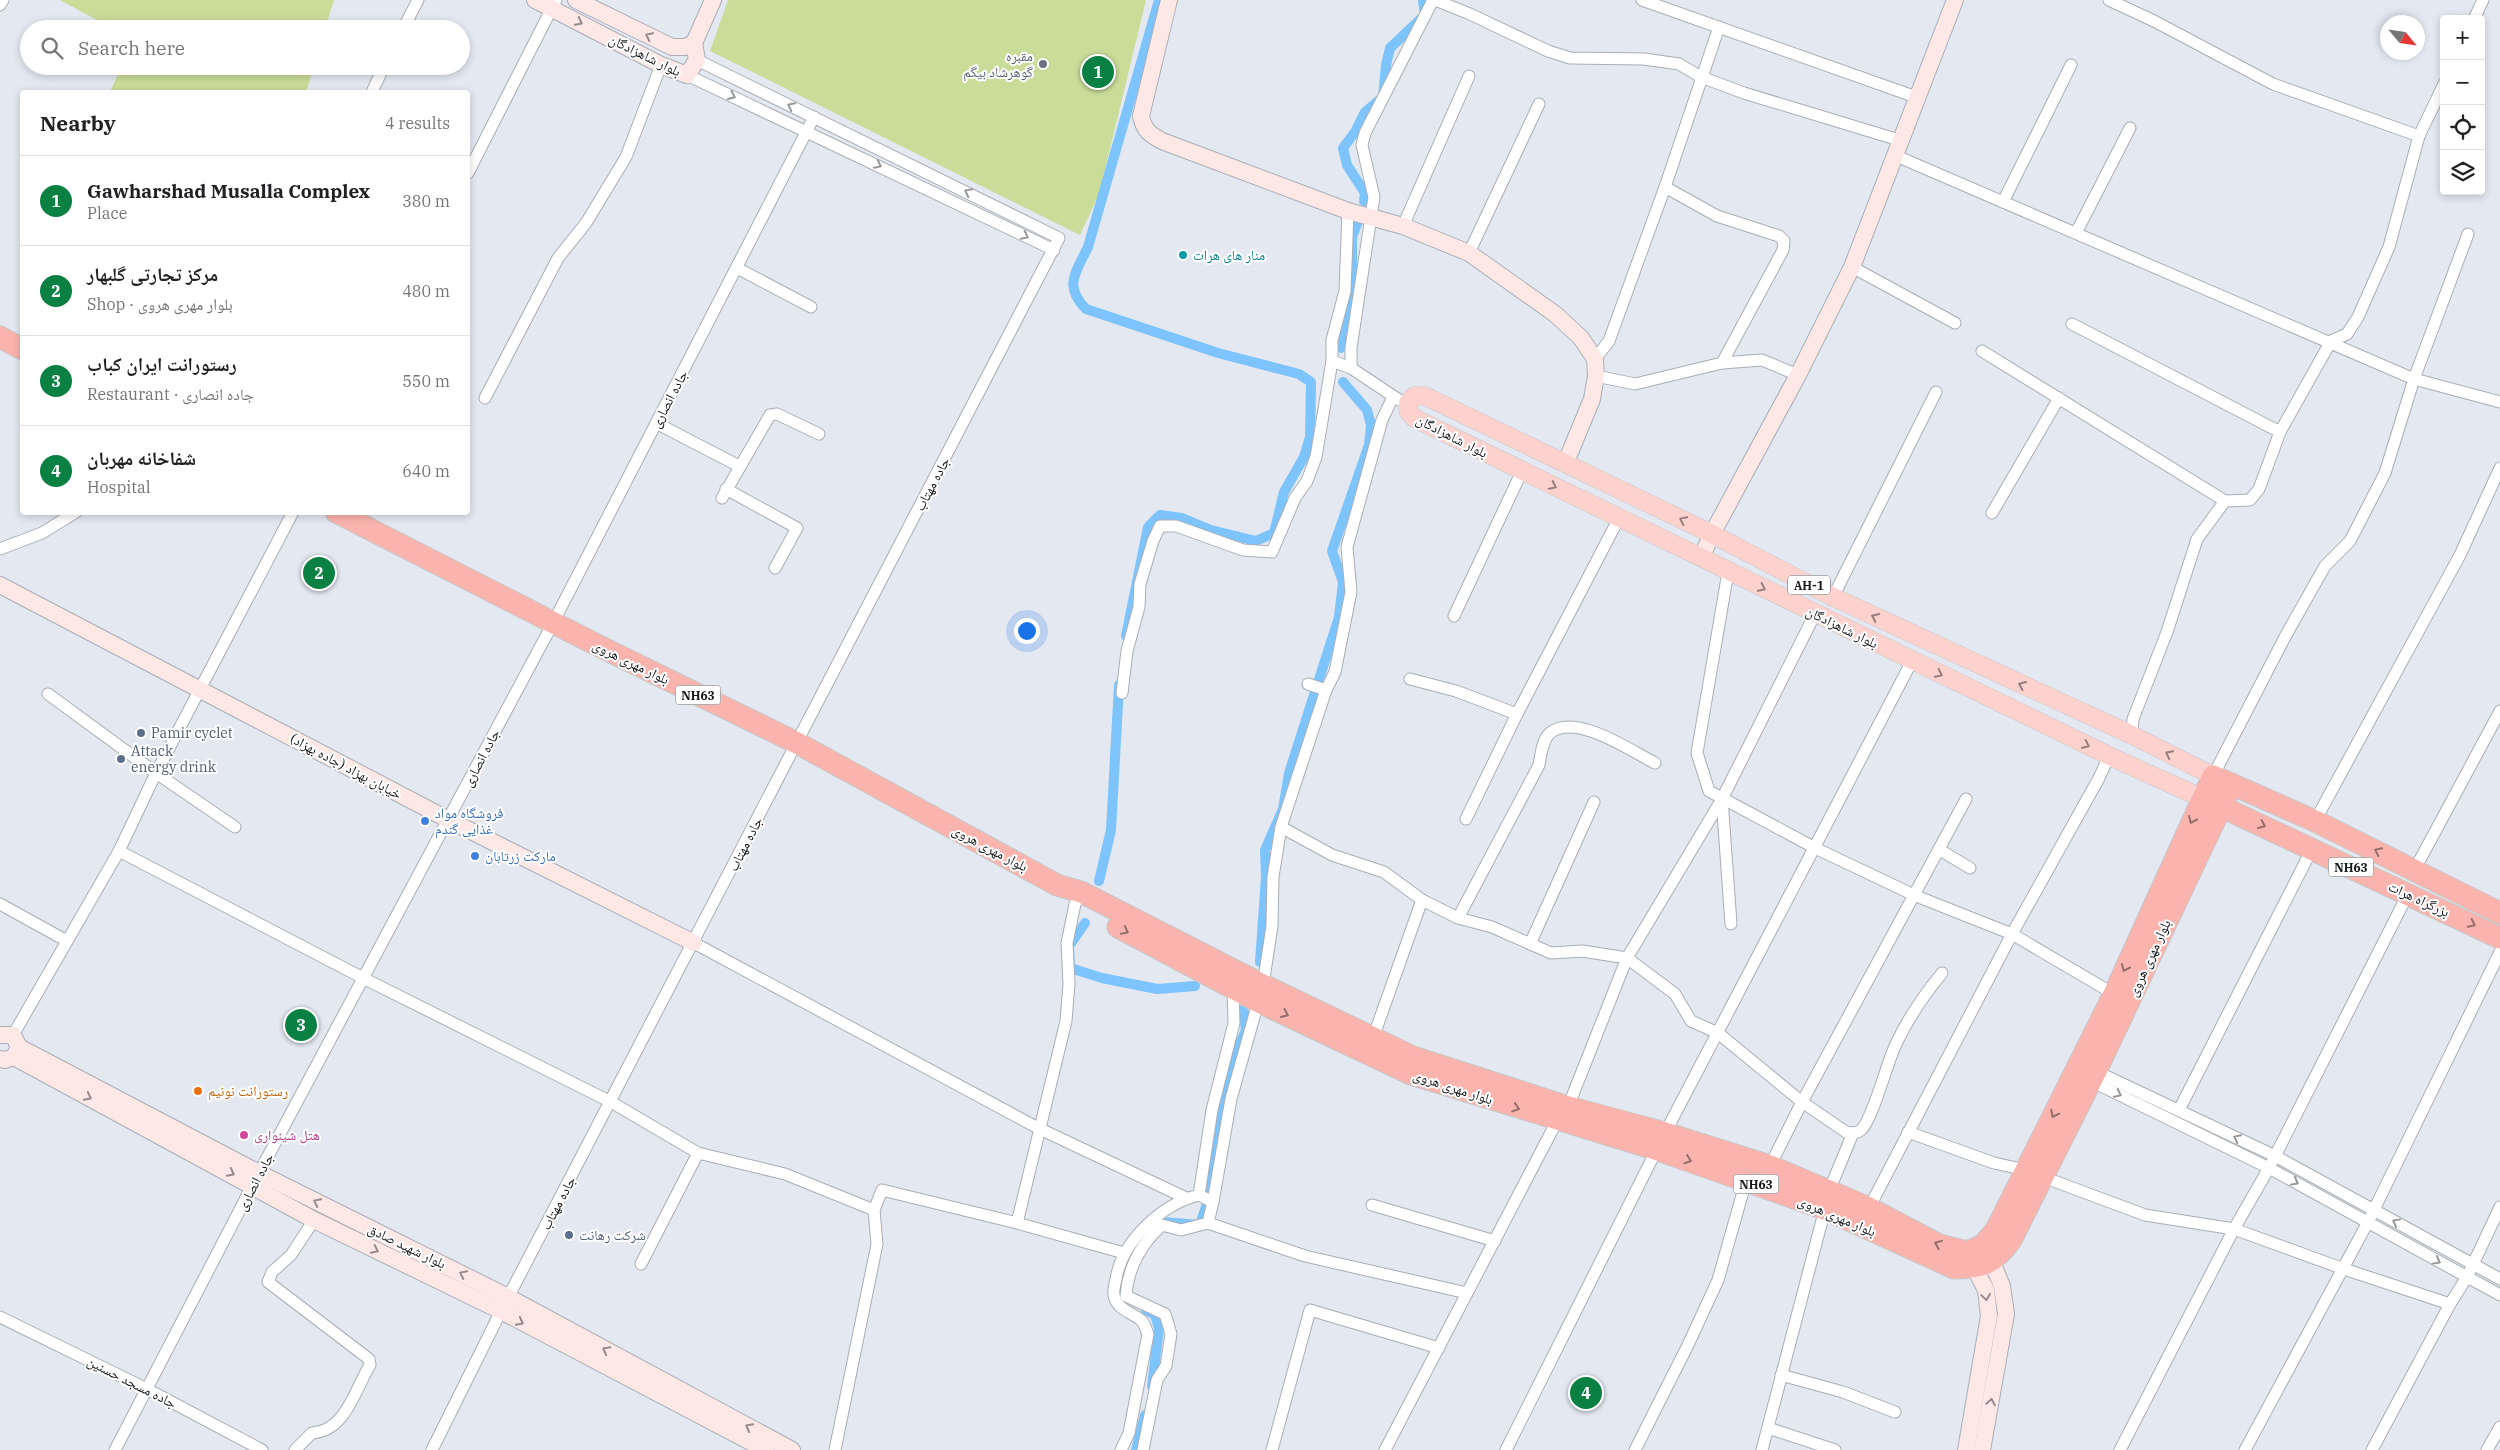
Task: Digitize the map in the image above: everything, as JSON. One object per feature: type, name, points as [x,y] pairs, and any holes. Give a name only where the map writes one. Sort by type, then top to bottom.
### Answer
[{"type":"highway","points":[[0,337],[20,348]]},
{"type":"highway","name":"بلوار مهری هروی","points":[[342,515],[552,623],[797,743],[1057,884],[1233,988],[1261,993],[1373,1038],[1413,1057],[1563,1114]]},
{"type":"highway","name":"بلوار مهری هروی","points":[[2085,1072],[2114,994],[2222,780]]},
{"type":"highway","name":"بزرگراه هرات","points":[[2222,780],[2315,821],[2500,912]]},
{"type":"highway","name":"بلوار مهری هروی","points":[[1078,898],[1261,993],[1411,1074],[1661,1141],[1770,1166],[1827,1200],[1954,1268],[1980,1256],[2034,1173],[2085,1072],[2211,802]]},
{"type":"highway","name":"بزرگراه هرات","points":[[2211,802],[2500,938]]},
{"type":"highway","name":"بلوار مهری هروی","points":[[1661,1141],[1746,1181],[1869,1208],[1939,1245],[1980,1256]]},
{"type":"main road","name":"بلوار شاهزادگان","points":[[535,0],[554,4],[661,65],[687,75],[697,60],[694,43],[685,48],[672,47],[576,0]]},
{"type":"main road","points":[[694,43],[713,0]]},
{"type":"main road","points":[[1169,0],[1141,116],[1144,127],[1149,134],[1162,141],[1348,211],[1403,226],[1469,253],[1554,314],[1581,338],[1595,359],[1596,376],[1592,399],[1566,462]]},
{"type":"main road","points":[[1701,558],[1712,534],[1798,375],[1852,267],[1955,0]]},
{"type":"main road","name":"بلوار شاهزادگان","points":[[2211,802],[2109,756],[1414,418],[1401,400],[1414,396],[1425,396],[1566,462],[1712,534],[1833,598],[2132,735],[2222,780]]},
{"type":"main road","name":"خیابان بهزاد (جاده بهزاد)","points":[[0,586],[449,820],[694,943]]},
{"type":"main road","name":"بلوار شهید صادق","points":[[7,1050],[256,1179],[508,1297],[792,1450]]},
{"type":"main road","name":"بلوار شهید صادق","points":[[256,1179],[314,1220],[501,1312],[766,1450]]},
{"type":"main road","points":[[1966,1450],[1989,1316],[1980,1256]]},
{"type":"main road","points":[[1980,1256],[2002,1286],[2006,1314],[1982,1450]]},
{"type":"street","points":[[0,4],[2,0]]},
{"type":"street","points":[[408,20],[418,0]]},
{"type":"street","points":[[1352,368],[1351,348],[1374,197],[1362,145],[1365,133],[1434,0],[1470,14],[1540,48],[1570,58],[1644,59],[1679,64],[1701,77],[1897,148],[2003,202],[2331,341],[2414,379],[2500,402]]},
{"type":"street","points":[[1642,0],[1916,97]]},
{"type":"street","points":[[2109,0],[2154,21],[2273,84],[2419,136]]},
{"type":"street","points":[[2476,15],[2483,0]]},
{"type":"street","points":[[470,169],[554,4]]},
{"type":"street","points":[[1595,359],[1609,341],[1665,188],[1719,27]]},
{"type":"street","points":[[697,60],[814,117]]},
{"type":"street","points":[[2003,202],[2071,64]]},
{"type":"street","points":[[485,398],[558,258],[586,223],[626,157],[661,65]]},
{"type":"street","points":[[373,90],[380,75]]},
{"type":"street","points":[[687,75],[1054,250]]},
{"type":"street","points":[[1403,226],[1469,76]]},
{"type":"street","points":[[1982,351],[2225,502],[2250,500],[2259,489],[2280,432],[2331,341],[2347,334],[2358,318],[2389,247],[2419,136],[2440,92]]},
{"type":"street","points":[[1469,253],[1539,104]]},
{"type":"street","name":"جاده انصاری","points":[[116,1450],[256,1179],[449,820],[814,117]]},
{"type":"street","name":"جاده مهتاب","points":[[432,1450],[508,1297],[694,943],[1059,238],[814,117]]},
{"type":"street","points":[[2076,233],[2130,128]]},
{"type":"street","points":[[1665,188],[1717,216],[1779,236],[1784,241],[1783,250],[1722,363]]},
{"type":"street","points":[[1122,693],[1127,652],[1139,607],[1140,584],[1153,541],[1160,526],[1176,526],[1243,550],[1272,552],[1295,498],[1307,481],[1316,457],[1332,361],[1332,340],[1345,291],[1348,211]]},
{"type":"street","points":[[2222,780],[2320,575],[2325,566],[2350,542],[2381,481],[2414,379],[2468,234]]},
{"type":"street","points":[[1852,267],[1955,323]]},
{"type":"street","points":[[737,268],[811,306]]},
{"type":"street","points":[[2072,324],[2280,432]]},
{"type":"street","points":[[1596,376],[1635,384],[1722,363],[1762,360],[1798,375]]},
{"type":"street","points":[[1208,1222],[1214,1202],[1231,1099],[1261,993],[1272,926],[1273,876],[1282,827],[1326,690],[1335,672],[1351,592],[1347,547],[1382,420],[1401,400],[1352,368],[1332,361]]},
{"type":"street","points":[[1833,598],[1936,392]]},
{"type":"street","points":[[1992,513],[2059,398]]},
{"type":"street","points":[[775,568],[797,528],[724,494],[770,415],[777,414],[819,434]]},
{"type":"street","points":[[656,423],[739,466]]},
{"type":"street","points":[[2315,821],[2460,555],[2500,468]]},
{"type":"street","points":[[1454,616],[1522,471]]},
{"type":"street","points":[[2132,735],[2133,719],[2167,632],[2197,539],[2225,502]]},
{"type":"street","points":[[0,549],[42,533],[71,515]]},
{"type":"street","points":[[7,1050],[119,851],[156,774],[291,515]]},
{"type":"street","points":[[1466,819],[1517,714],[1619,518]]},
{"type":"street","points":[[1728,572],[1697,753],[1709,791],[1815,848],[1916,896],[2012,934],[2114,994]]},
{"type":"street","points":[[1385,1450],[1563,1114],[1626,958],[1722,799],[1815,614]]},
{"type":"street","points":[[1506,1450],[1661,1141],[1912,661]]},
{"type":"street","points":[[1410,679],[1456,691],[1517,714]]},
{"type":"street","points":[[1308,684],[1326,690]]},
{"type":"street","points":[[48,694],[156,774],[235,827]]},
{"type":"street","points":[[2414,869],[2500,711]]},
{"type":"street","points":[[1458,918],[1539,766],[1545,740],[1550,732],[1559,728],[1576,726],[1592,731],[1655,763]]},
{"type":"street","points":[[1869,1208],[2012,934],[2099,778],[2109,756]]},
{"type":"street","points":[[1722,799],[1731,924]]},
{"type":"street","points":[[1770,1166],[1802,1102],[1916,896],[1966,799]]},
{"type":"street","points":[[1530,944],[1594,802]]},
{"type":"street","points":[[1282,827],[1332,855],[1384,872],[1422,900],[1458,918],[1492,927],[1551,953],[1582,950],[1626,958],[1675,994],[1691,1021],[1718,1033],[1802,1102],[1846,1132],[1853,1134],[1860,1131],[1864,1126],[1880,1088],[1888,1062],[1909,1018],[1942,972]]},
{"type":"street","points":[[2179,1110],[2312,849]]},
{"type":"street","points":[[1940,850],[1970,868]]},
{"type":"street","points":[[119,851],[365,979],[611,1102],[698,1153],[785,1174],[874,1210]]},
{"type":"street","points":[[2120,1450],[2234,1228],[2269,1168],[2408,894]]},
{"type":"street","points":[[1016,1223],[1066,1021],[1069,984],[1067,944],[1078,898]]},
{"type":"street","points":[[1373,1038],[1422,900]]},
{"type":"street","points":[[0,904],[67,942]]},
{"type":"street","points":[[694,943],[1038,1128],[1186,1198]]},
{"type":"street","points":[[2245,1450],[2344,1269],[2500,952]]},
{"type":"street","points":[[1199,1195],[1212,1110],[1234,1023],[1233,988]]},
{"type":"street","points":[[2085,1072],[2179,1110],[2274,1156],[2500,1279]]},
{"type":"street","points":[[2085,1072],[2269,1168],[2500,1295]]},
{"type":"street","points":[[1908,1132],[1994,1162],[2034,1173],[2145,1215],[2234,1228],[2344,1269],[2450,1304]]},
{"type":"street","points":[[1762,1450],[1827,1200],[1853,1134]]},
{"type":"street","points":[[641,1264],[698,1153]]},
{"type":"street","points":[[1635,1450],[1688,1346],[1718,1280],[1746,1181]]},
{"type":"street","points":[[835,1450],[877,1244],[874,1210],[882,1190],[1016,1223],[1124,1253]]},
{"type":"street","points":[[1121,1450],[1129,1434],[1148,1334],[1143,1322],[1119,1307],[1114,1295],[1117,1273],[1124,1253],[1148,1224],[1186,1198],[1199,1195],[1214,1202]]},
{"type":"street","points":[[1372,1205],[1495,1241]]},
{"type":"street","points":[[2372,1450],[2450,1304],[2467,1277],[2500,1207]]},
{"type":"street","points":[[295,1450],[312,1433],[323,1432],[340,1418],[370,1364],[370,1360],[268,1282],[272,1272],[291,1255],[314,1220]]},
{"type":"street","points":[[1143,1450],[1158,1380],[1166,1366],[1171,1334],[1165,1314],[1126,1296],[1127,1277],[1146,1240],[1162,1225],[1181,1230],[1208,1222],[1305,1256],[1467,1293]]},
{"type":"street","points":[[1272,1450],[1310,1310],[1439,1348]]},
{"type":"street","name":"جاده مسجد حسنین","points":[[0,1317],[147,1389],[262,1450]]},
{"type":"street","points":[[1781,1375],[1843,1392],[1895,1412]]},
{"type":"street","points":[[2487,1450],[2500,1426]]},
{"type":"street","points":[[1768,1428],[1835,1450]]},
{"type":"green space","points":[[60,0],[334,0],[328,20],[97,20]]},
{"type":"green space","points":[[728,0],[1146,0],[1099,194],[1080,235],[710,51]]},
{"type":"green space","points":[[118,75],[311,75],[307,90],[111,90]]},
{"type":"waterway","points":[[1126,636],[1148,527],[1160,515],[1182,518],[1211,530],[1256,541],[1274,533],[1284,492],[1304,457],[1310,437],[1311,382],[1299,374],[1218,353],[1086,309],[1075,293],[1073,286],[1076,272],[1088,247],[1159,0]]},
{"type":"waterway","points":[[1364,201],[1365,193],[1347,165],[1343,148],[1355,132],[1365,112],[1383,97],[1386,65],[1390,48],[1425,15],[1423,0]]},
{"type":"waterway","points":[[1341,348],[1341,336],[1355,282],[1352,264],[1352,237],[1357,224]]},
{"type":"waterway","points":[[1260,962],[1266,877],[1265,850],[1283,809],[1289,773],[1339,617],[1343,582],[1332,551],[1369,445],[1371,425],[1367,410],[1343,382]]},
{"type":"waterway","points":[[1099,881],[1111,830],[1119,685]]},
{"type":"waterway","points":[[1085,923],[1069,946],[1070,968],[1102,978],[1157,989],[1195,986]]},
{"type":"waterway","points":[[1243,1006],[1246,1030]]},
{"type":"waterway","points":[[1163,1222],[1200,1225],[1212,1188],[1217,1121],[1233,1059],[1247,1028]]},
{"type":"waterway","points":[[1124,1298],[1121,1296],[1121,1276],[1143,1236],[1149,1230]]},
{"type":"waterway","points":[[1146,1310],[1155,1315],[1159,1328],[1152,1386]]},
{"type":"waterway","points":[[1136,1450],[1145,1415]]},
{"type":"place","name":"مقبره گوهرشاد بیگم","points":[[1043,64]]},
{"type":"place","name":"Gawharshad Musalla Complex","points":[[1098,72]]},
{"type":"place","name":"منار های هرات","points":[[1183,255]]},
{"type":"place","name":"مرکز تجارتی گلبهار","points":[[319,573]]},
{"type":"place","name":"Pamir cyclet","points":[[141,733]]},
{"type":"place","name":"Attack energy drink","points":[[121,759]]},
{"type":"place","name":"فروشگاه مواد غذایی گندم","points":[[425,821]]},
{"type":"place","name":"مارکت زرتابان","points":[[475,856]]},
{"type":"place","name":"رستورانت ایران کباب","points":[[301,1025]]},
{"type":"place","name":"رستورانت نونیم","points":[[198,1091]]},
{"type":"place","name":"هتل شینواری","points":[[244,1135]]},
{"type":"place","name":"شرکت رهانت","points":[[569,1235]]},
{"type":"place","name":"شفاخانه مهربان","points":[[1586,1393]]}]
